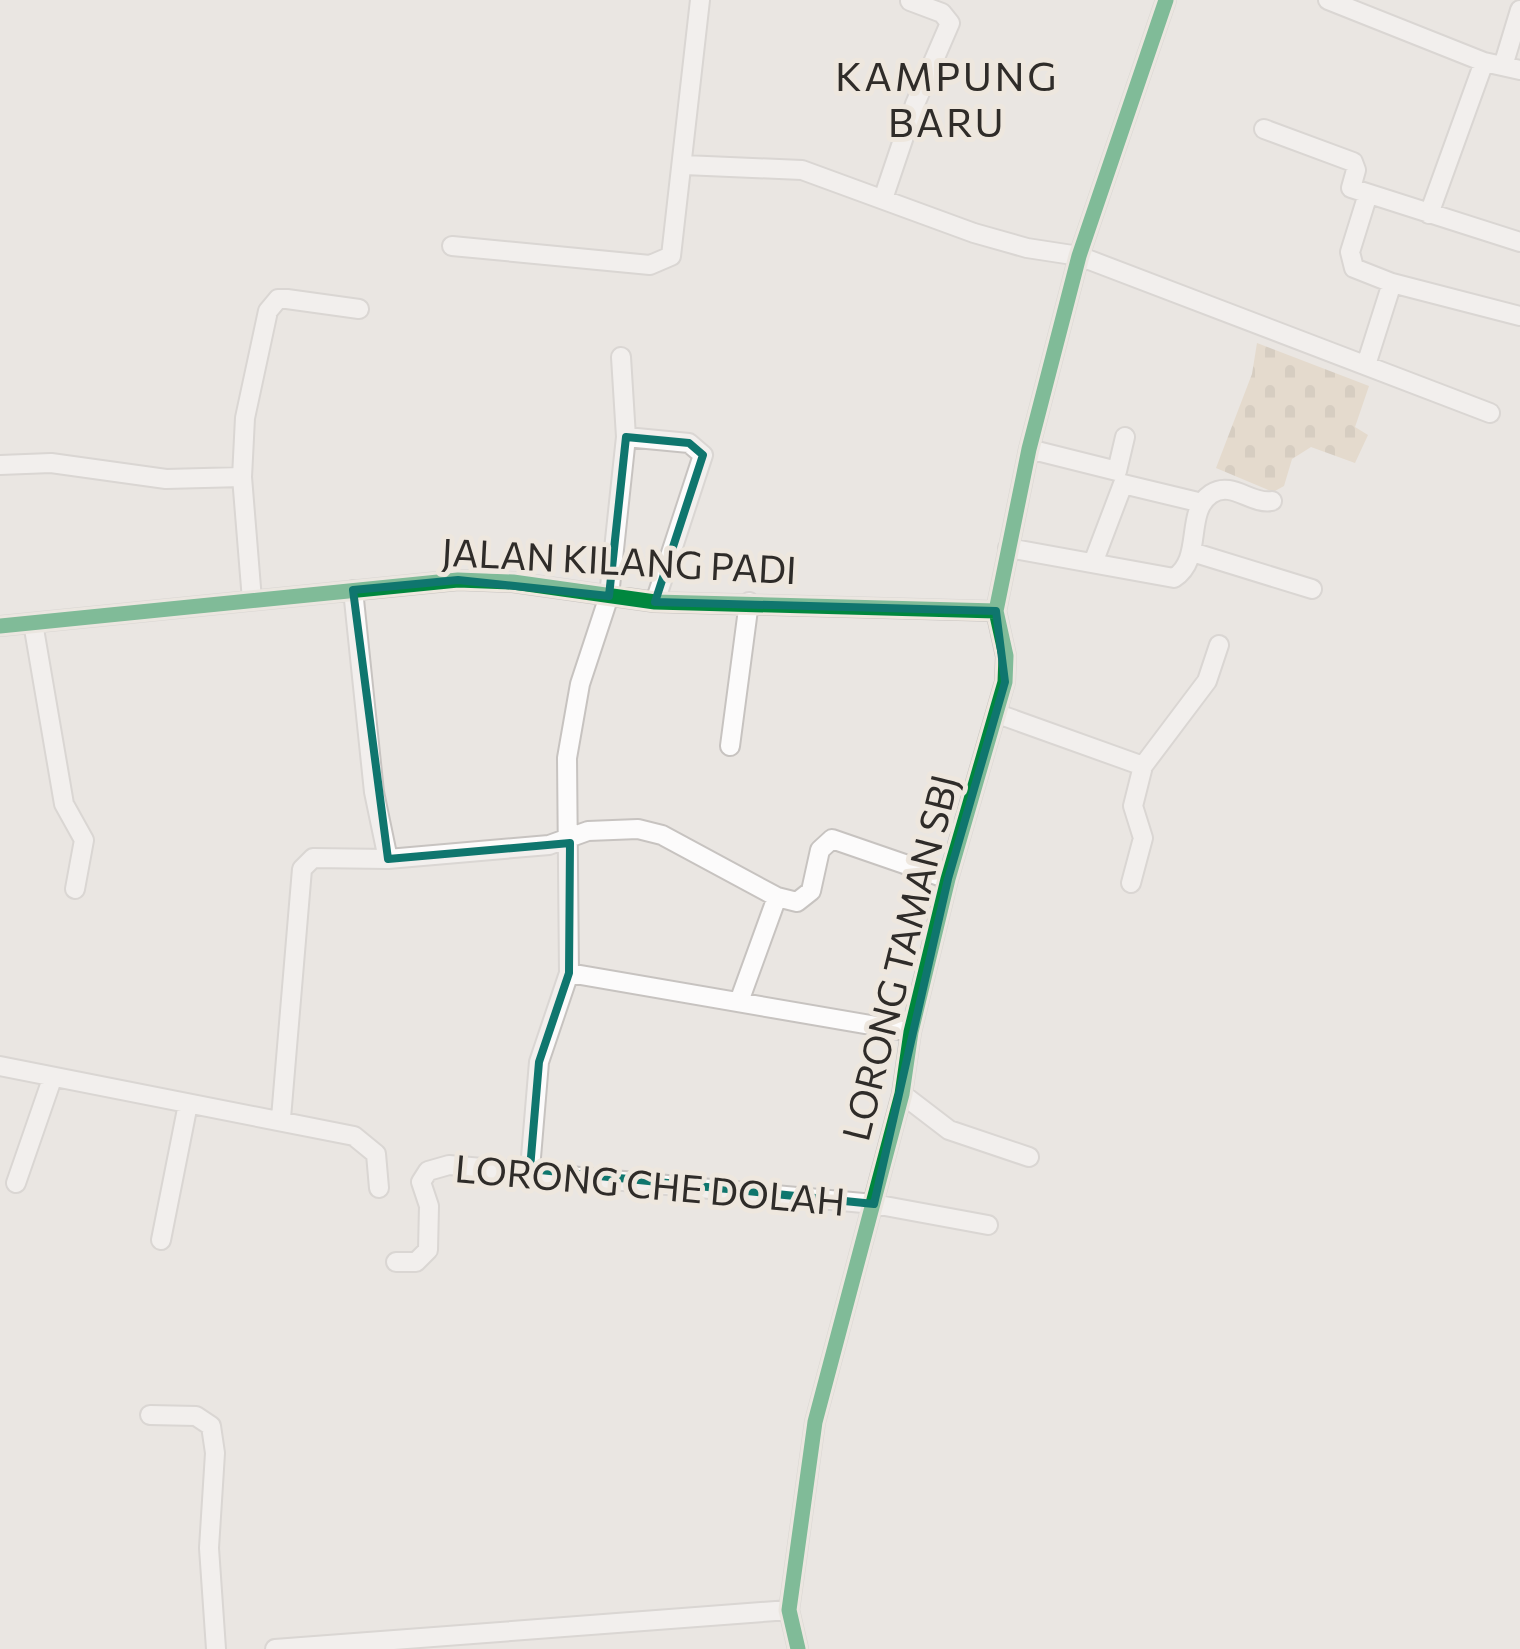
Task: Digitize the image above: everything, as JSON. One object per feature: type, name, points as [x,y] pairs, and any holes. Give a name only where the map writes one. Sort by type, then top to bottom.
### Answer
[{"type":"street","points":[[452,246],[662,263],[676,245],[700,0]]},
{"type":"street","points":[[996,611],[1029,449],[1079,256],[1166,0]]},
{"type":"street","points":[[1328,0],[1484,62],[1512,68],[1520,10]]},
{"type":"street","points":[[883,199],[915,104],[950,23],[942,12],[910,2]]},
{"type":"street","points":[[1428,214],[1484,62]]},
{"type":"street","points":[[1264,129],[1353,162],[1356,170],[1351,188],[1520,242]]},
{"type":"street","points":[[684,165],[802,170],[1009,243],[1079,256],[1490,413]]},
{"type":"street","points":[[1368,194],[1350,260],[1361,272],[1520,316]]},
{"type":"street","points":[[1366,366],[1392,283]]},
{"type":"street","points":[[252,600],[242,477],[252,378],[272,304],[286,299],[358,309]]},
{"type":"street","points":[[530,1169],[538,1062],[569,974],[571,720],[608,596],[626,437],[621,357]]},
{"type":"street","points":[[626,437],[689,444],[702,455],[655,602]]},
{"type":"street","points":[[1029,449],[1117,471],[1126,437]]},
{"type":"street","points":[[0,465],[50,463],[166,479],[242,477]]},
{"type":"street","points":[[1093,562],[1122,484],[1202,503],[1226,489],[1272,501]]},
{"type":"street","points":[[1008,548],[1174,578],[1184,572],[1192,552],[1202,503]]},
{"type":"street","points":[[1192,552],[1312,590]]},
{"type":"street","name":"JALAN KILANG PADI","points":[[0,626],[458,580],[513,582],[655,602],[996,611]]},
{"type":"street","points":[[353,590],[374,792],[388,859]]},
{"type":"street","points":[[730,746],[749,602]]},
{"type":"street","name":"LORONG TAMAN SBJ","points":[[788,1610],[815,1422],[902,1094],[911,1032],[948,878],[998,714],[1006,656],[996,611]]},
{"type":"street","points":[[34,623],[64,804],[84,840],[75,888]]},
{"type":"street","points":[[1130,884],[1143,838],[1133,806],[1143,766],[1208,681],[1220,645]]},
{"type":"street","points":[[998,714],[1143,766]]},
{"type":"street","points":[[281,1118],[302,869],[307,860],[388,859],[549,845],[608,828],[662,835],[778,897],[797,902],[806,898],[820,850],[832,840],[948,878]]},
{"type":"street","points":[[740,1000],[778,897]]},
{"type":"street","points":[[569,974],[911,1032]]},
{"type":"street","points":[[0,1066],[52,1079],[281,1118],[367,1142],[376,1154],[378,1188]]},
{"type":"street","points":[[16,1183],[52,1079]]},
{"type":"street","points":[[902,1094],[950,1130],[1029,1157]]},
{"type":"street","points":[[161,1240],[188,1104]]},
{"type":"street","name":"LORONG CHE DOLAH","points":[[396,1262],[416,1262],[429,1247],[428,1202],[420,1187],[428,1171],[448,1165],[530,1169],[874,1204],[988,1225]]},
{"type":"street","points":[[150,1416],[196,1416],[211,1426],[214,1453],[209,1548],[216,1649]]},
{"type":"street","points":[[276,1649],[450,1643],[788,1610],[798,1649]]},
{"type":"highlighted area","points":[[626,437],[689,443],[703,455],[655,602],[996,611],[1005,682],[948,879],[874,1204],[530,1169],[539,1062],[569,973],[570,843],[388,859],[353,590],[458,580],[609,596]]},
{"type":"green space","points":[[1257,343],[1369,386],[1355,427],[1368,435],[1355,463],[1311,447],[1292,459],[1284,486],[1273,492],[1216,468],[1252,374]]},
{"type":"cycle path","points":[[798,1649],[789,1610],[815,1422],[902,1094],[911,1032],[948,879],[1005,682],[1006,656],[996,611],[1029,449],[1079,256],[1166,0]]},
{"type":"cycle path","points":[[0,626],[458,580],[513,582],[655,602],[996,611]]},
{"type":"district","name":"KAMPUNG BARU","points":[[947,100]]}]
